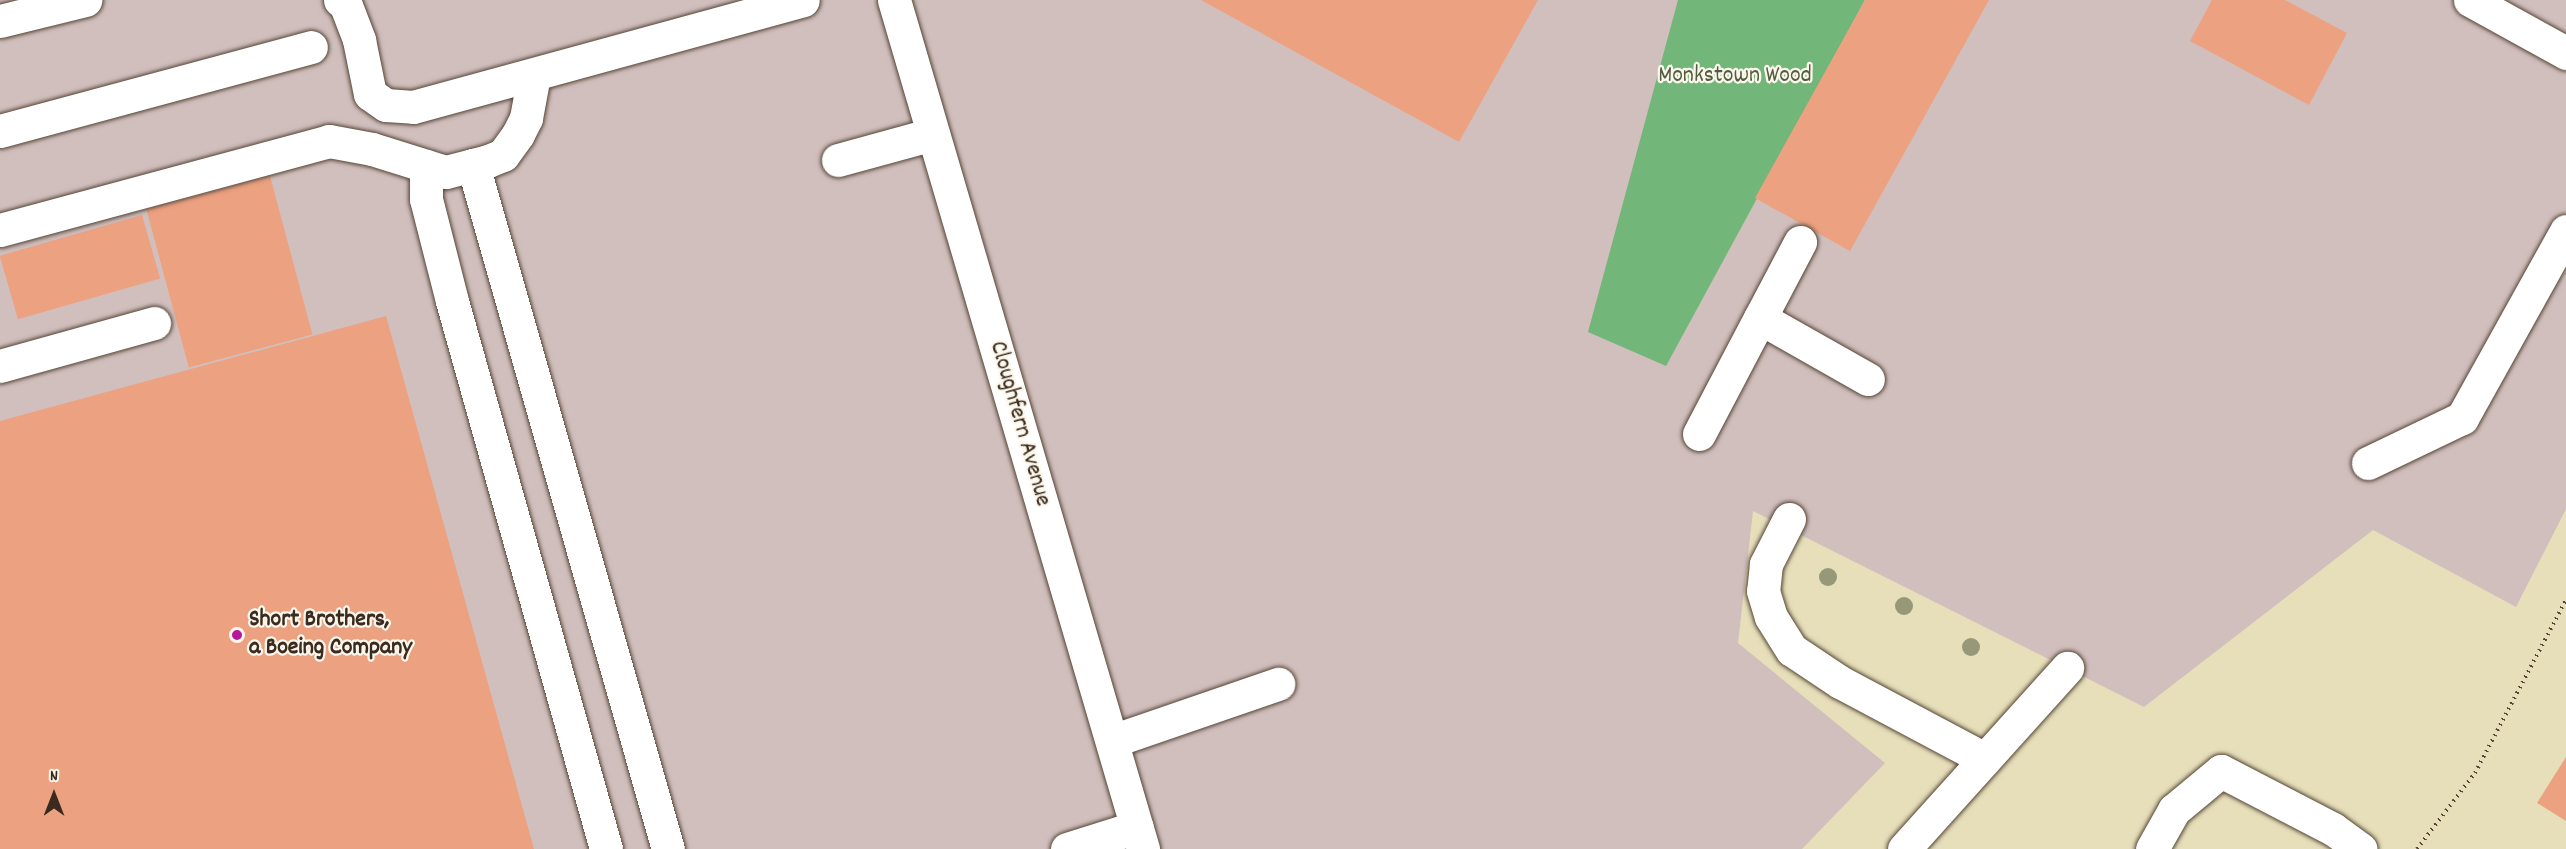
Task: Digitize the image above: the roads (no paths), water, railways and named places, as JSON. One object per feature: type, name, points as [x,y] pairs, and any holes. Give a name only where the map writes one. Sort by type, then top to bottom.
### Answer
[{"type":"street","points":[[0,21],[85,0]]},
{"type":"street","points":[[340,0],[345,3],[359,39],[370,94],[386,105],[413,107],[803,0]]},
{"type":"street","name":"Cloughfern Avenue","points":[[894,0],[1140,838]]},
{"type":"street","points":[[2470,0],[2566,53]]},
{"type":"street","points":[[0,131],[311,47]]},
{"type":"street","points":[[0,230],[329,141],[372,149],[446,171],[473,165],[503,155],[518,134],[526,118],[534,75]]},
{"type":"street","points":[[838,160],[933,134]]},
{"type":"street","points":[[473,165],[669,849]]},
{"type":"street","points":[[426,166],[426,199],[452,301],[606,849]]},
{"type":"street","points":[[2367,463],[2462,418],[2566,231]]},
{"type":"street","points":[[1699,434],[1800,242]]},
{"type":"street","points":[[1760,318],[1868,379]]},
{"type":"street","points":[[0,366],[154,322]]},
{"type":"street","points":[[1789,519],[1766,564],[1763,591],[1771,617],[1792,650],[1840,682],[1985,759]]},
{"type":"street","points":[[1904,849],[2067,668]]},
{"type":"street","points":[[1112,741],[1278,684]]},
{"type":"street","points":[[2152,849],[2174,810],[2221,771],[2333,829],[2361,849]]},
{"type":"street","points":[[1067,849],[1140,838]]},
{"type":"place","name":"Short Brothers, a Boeing Company","points":[[237,635]]},
{"type":"park label","name":"Monkstown Wood","points":[[1735,77]]}]
